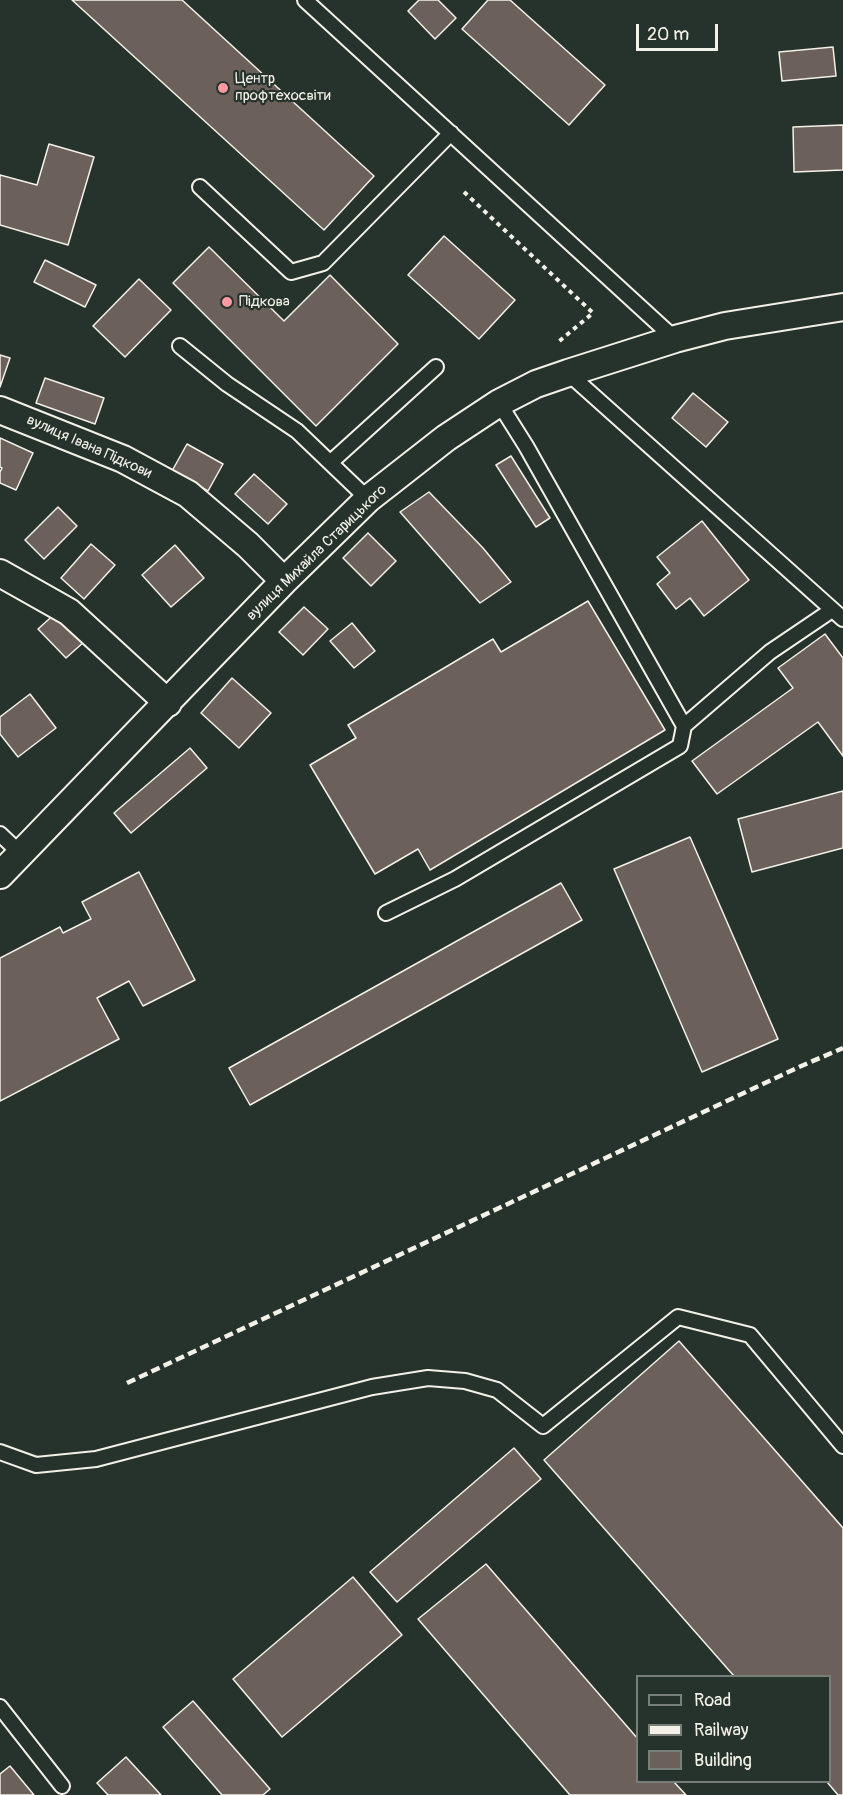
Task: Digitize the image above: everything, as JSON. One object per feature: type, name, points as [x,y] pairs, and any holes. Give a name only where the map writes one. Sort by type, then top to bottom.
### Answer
[{"type":"street","name":"вулиця Михайла Старицького","points":[[0,875],[284,581],[368,499],[446,438],[499,403],[536,384],[568,373],[675,339],[725,326],[843,307]]},
{"type":"street","name":"вулиця Івана Підкови","points":[[0,410],[123,459],[188,494],[248,544],[284,581]]},
{"type":"street","points":[[0,573],[69,612],[168,703]]},
{"type":"lane","points":[[304,0],[675,339]]},
{"type":"lane","points":[[200,187],[291,272],[323,263],[451,133]]},
{"type":"lane","points":[[180,346],[227,384],[297,431],[368,499]]},
{"type":"lane","points":[[331,462],[436,367]]},
{"type":"lane","points":[[568,373],[843,620]]},
{"type":"lane","points":[[499,403],[526,446],[684,726]]},
{"type":"lane","points":[[386,913],[455,879],[680,746],[684,726],[770,652],[832,610]]},
{"type":"lane","points":[[0,834],[21,854]]},
{"type":"lane","points":[[0,1452],[36,1465],[96,1459],[372,1387],[428,1378],[465,1382],[497,1390],[543,1426],[678,1317],[750,1335],[843,1446]]},
{"type":"lane","points":[[0,1707],[62,1786]]},
{"type":"path","points":[[464,192],[593,313],[558,343]]},
{"type":"building","name":"Центр профтехосвіти","points":[[72,0],[182,0],[374,176],[324,230]]},
{"type":"building","points":[[419,0],[438,0],[456,18],[435,39],[408,11]]},
{"type":"building","points":[[488,0],[510,0],[605,85],[569,125],[462,29]]},
{"type":"building","points":[[833,47],[836,76],[782,81],[779,52]]},
{"type":"building","points":[[843,125],[843,170],[794,172],[793,127]]},
{"type":"building","points":[[49,144],[94,157],[68,245],[0,225],[0,175],[37,185]]},
{"type":"building","points":[[444,236],[515,300],[479,339],[408,275]]},
{"type":"building","name":"Підкова","points":[[209,247],[284,321],[330,275],[398,344],[316,426],[173,283]]},
{"type":"building","points":[[45,260],[96,285],[85,307],[34,282]]},
{"type":"building","points":[[139,279],[171,310],[125,357],[93,326]]},
{"type":"building","points":[[0,355],[10,358],[0,387]]},
{"type":"building","points":[[45,378],[104,398],[95,424],[36,403]]},
{"type":"building","points":[[693,393],[728,422],[706,447],[672,418]]},
{"type":"building","points":[[0,438],[33,453],[16,490],[0,483],[2,468],[0,467]]},
{"type":"building","points":[[187,444],[223,464],[208,491],[172,471]]},
{"type":"building","points":[[511,456],[550,518],[536,527],[496,465]]},
{"type":"building","points":[[254,474],[287,504],[268,524],[235,494]]},
{"type":"building","points":[[429,492],[483,548],[511,582],[480,603],[400,512]]},
{"type":"building","points":[[58,507],[77,526],[44,559],[25,540]]},
{"type":"building","points":[[702,521],[749,580],[704,616],[690,598],[676,609],[657,584],[670,573],[657,557]]},
{"type":"building","points":[[368,533],[396,561],[371,586],[343,558]]},
{"type":"building","points":[[91,544],[115,565],[84,599],[61,578]]},
{"type":"building","points":[[175,545],[204,578],[171,607],[142,575]]},
{"type":"building","points":[[588,601],[665,730],[430,870],[418,849],[375,874],[310,765],[356,738],[348,725],[493,639],[501,652]]},
{"type":"building","points":[[304,607],[328,629],[303,655],[279,632]]},
{"type":"building","points":[[58,611],[85,641],[66,658],[38,629]]},
{"type":"building","points":[[352,623],[375,651],[354,668],[330,641]]},
{"type":"building","points":[[825,634],[843,658],[843,756],[818,722],[717,794],[692,761],[793,688],[778,668]]},
{"type":"building","points":[[232,678],[271,713],[239,748],[201,713]]},
{"type":"building","points":[[30,694],[56,728],[18,757],[0,734],[0,717]]},
{"type":"building","points":[[190,748],[207,768],[131,833],[114,813]]},
{"type":"building","points":[[843,791],[843,848],[752,872],[738,819]]},
{"type":"building","points":[[690,837],[778,1039],[702,1072],[614,869]]},
{"type":"building","points":[[139,872],[195,980],[143,1006],[129,981],[97,998],[119,1039],[0,1101],[0,958],[60,927],[63,933],[91,919],[82,902]]},
{"type":"building","points":[[561,883],[582,920],[250,1105],[229,1068]]},
{"type":"building","points":[[679,1341],[843,1528],[843,1795],[838,1795],[828,1783],[831,1783],[831,1675],[733,1675],[544,1460]]},
{"type":"building","points":[[514,1448],[541,1479],[397,1602],[370,1572]]},
{"type":"building","points":[[486,1564],[636,1737],[636,1783],[675,1783],[686,1795],[570,1795],[418,1619]]},
{"type":"building","points":[[353,1577],[402,1635],[282,1737],[233,1679]]},
{"type":"building","points":[[193,1701],[270,1789],[263,1795],[222,1795],[163,1727]]},
{"type":"building","points":[[126,1757],[161,1795],[108,1795],[97,1783]]},
{"type":"building","points":[[10,1766],[34,1795],[0,1795],[0,1774]]},
{"type":"railway","points":[[127,1383],[843,1048]]},
{"type":"place","name":"Центр профтехосвіти","points":[[223,88]]},
{"type":"place","name":"Підкова","points":[[227,302]]}]
